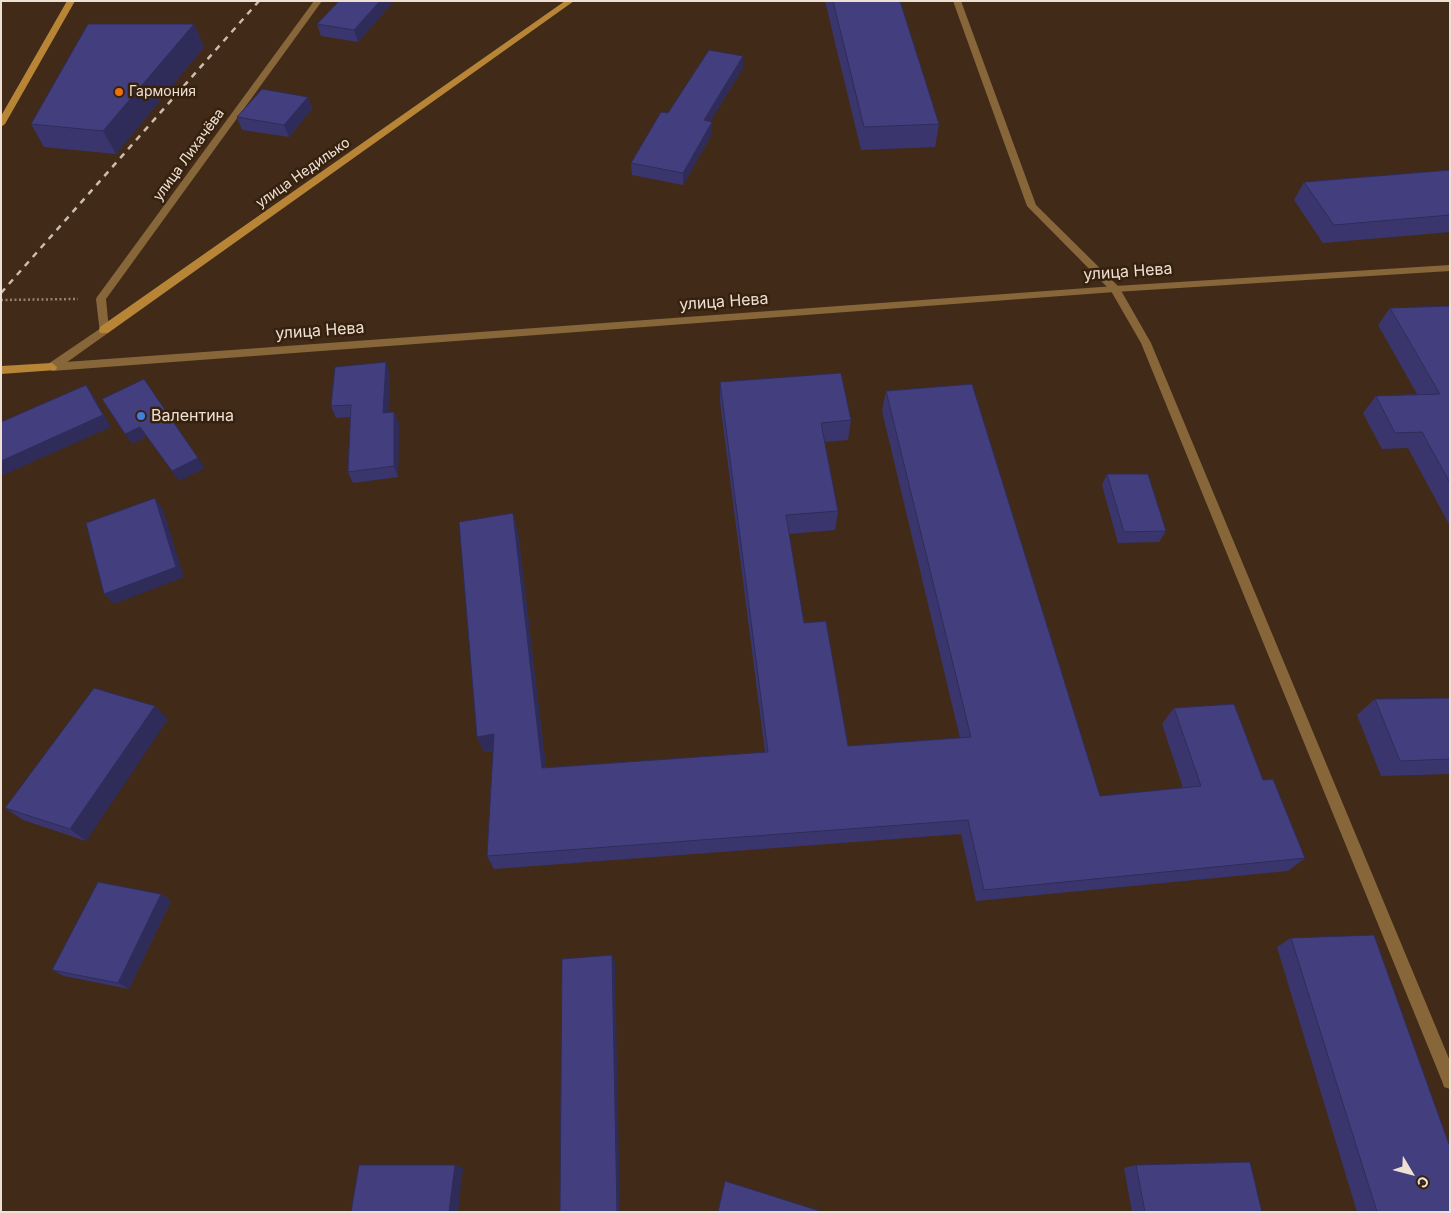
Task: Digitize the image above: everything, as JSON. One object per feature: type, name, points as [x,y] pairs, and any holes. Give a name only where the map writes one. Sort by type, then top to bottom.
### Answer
[{"type":"main road","points":[[1,124],[71,1]]},
{"type":"main road","name":"улица Недилько","points":[[104,330],[570,1]]},
{"type":"main road","name":"улица Нева","points":[[1,370],[52,367]]},
{"type":"street","name":"улица Лихачёва","points":[[101,299],[318,1]]},
{"type":"street","points":[[957,1],[1032,206],[1115,289],[1146,343],[1450,1081]]},
{"type":"street","name":"улица Нева","points":[[52,367],[1115,289],[1450,268]]},
{"type":"street","points":[[101,299],[104,330]]},
{"type":"street","name":"улица Недилько","points":[[52,367],[104,330]]},
{"type":"path","points":[[1,300],[101,299]]},
{"type":"building","points":[[339,1],[380,1],[354,30],[317,24]]},
{"type":"building","points":[[833,1],[900,1],[939,124],[864,127]]},
{"type":"building","points":[[88,24],[194,24],[103,131],[31,124]]},
{"type":"building","points":[[709,50],[743,56],[704,120],[712,122],[683,173],[631,163],[661,112],[668,113]]},
{"type":"building","points":[[262,89],[308,97],[284,125],[237,117]]},
{"type":"building","points":[[1450,170],[1450,215],[1334,225],[1304,182]]},
{"type":"building","points":[[1450,306],[1450,483],[1422,432],[1395,433],[1376,396],[1440,394],[1390,308]]},
{"type":"building","points":[[386,362],[383,413],[394,412],[394,466],[348,472],[351,405],[331,406],[335,367]]},
{"type":"building","points":[[841,373],[851,420],[821,423],[838,511],[786,515],[804,623],[826,621],[848,746],[971,737],[886,391],[972,384],[1100,796],[1201,786],[1174,708],[1234,704],[1263,780],[1273,779],[1305,858],[984,890],[968,820],[487,856],[494,734],[477,737],[459,522],[513,513],[542,768],[768,752],[720,382]]},
{"type":"building","points":[[144,379],[198,458],[172,471],[140,427],[125,434],[102,399]]},
{"type":"building","points":[[86,385],[103,415],[1,461],[1,422]]},
{"type":"building","points":[[1107,474],[1148,474],[1166,531],[1124,532]]},
{"type":"building","points":[[155,498],[176,567],[104,594],[86,523]]},
{"type":"building","points":[[94,688],[155,706],[70,829],[5,808]]},
{"type":"building","points":[[1450,698],[1450,759],[1400,761],[1375,699]]},
{"type":"building","points":[[98,882],[161,894],[118,983],[52,970]]},
{"type":"building","points":[[1374,935],[1450,1147],[1450,1212],[1377,1212],[1291,938]]},
{"type":"building","points":[[612,955],[617,1212],[560,1212],[562,959]]},
{"type":"building","points":[[1250,1162],[1262,1212],[1145,1212],[1136,1165]]},
{"type":"building","points":[[359,1165],[455,1165],[449,1212],[351,1212]]},
{"type":"building","points":[[725,1181],[823,1212],[718,1212]]},
{"type":"railway","points":[[1,293],[259,1]]},
{"type":"place","name":"Гармония","points":[[119,92]]},
{"type":"place","name":"Валентина","points":[[141,416]]}]
